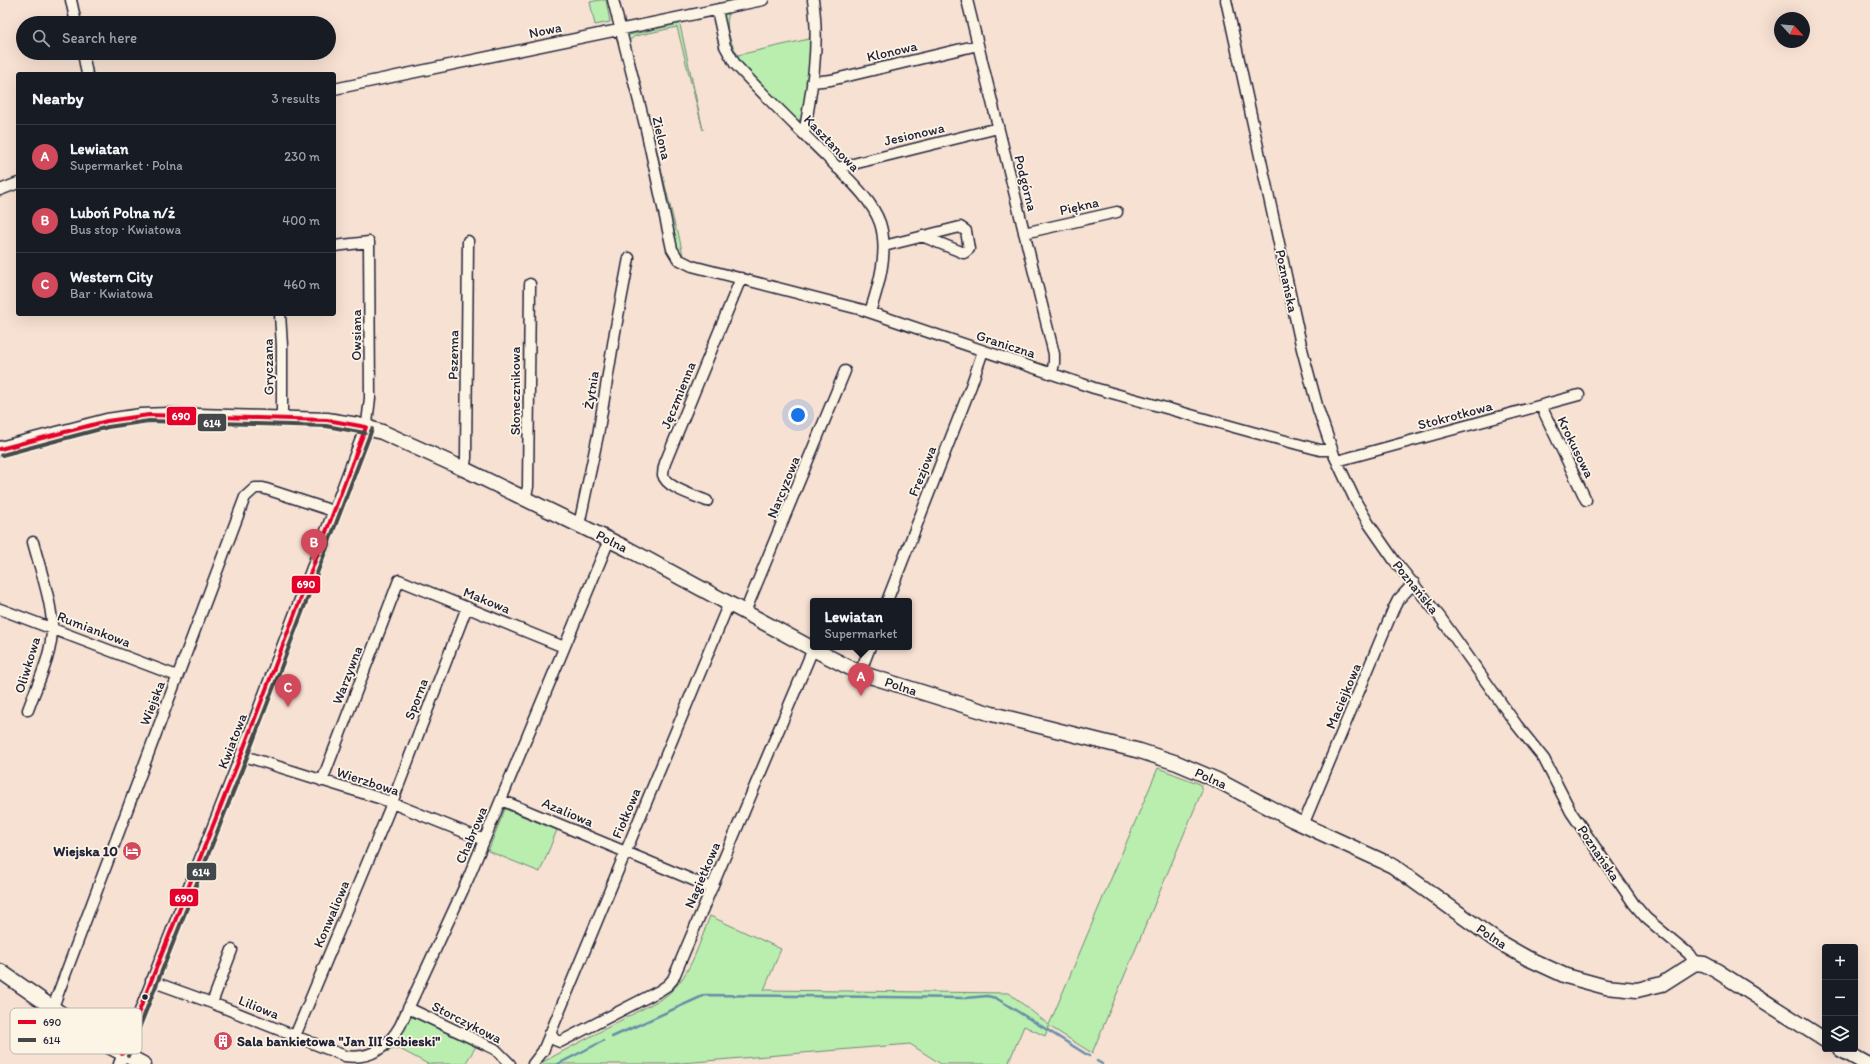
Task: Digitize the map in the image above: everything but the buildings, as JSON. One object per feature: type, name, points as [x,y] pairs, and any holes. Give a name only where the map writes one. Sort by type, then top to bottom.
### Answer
[{"type":"street","points":[[71,0],[74,16]]},
{"type":"street","name":"Zielona","points":[[613,0],[675,254]]},
{"type":"street","name":"Nowa","points":[[336,89],[763,0]]},
{"type":"street","points":[[804,134],[812,82],[816,28],[813,0]]},
{"type":"street","name":"Podgórna","points":[[967,0],[1054,354],[1052,373]]},
{"type":"street","name":"Poznańska","points":[[1226,0],[1302,348],[1318,409],[1332,450],[1356,502],[1394,560],[1414,583],[1449,629],[1547,765],[1571,812],[1634,904],[1646,918],[1689,954],[1695,963]]},
{"type":"street","name":"Kasztanowa","points":[[717,10],[723,39],[731,59],[837,168],[874,210],[880,223],[884,246],[882,262],[870,312]]},
{"type":"street","name":"Klonowa","points":[[812,82],[831,80],[978,45]]},
{"type":"street","points":[[84,60],[87,72]]},
{"type":"street","name":"Jesionowa","points":[[837,168],[998,128]]},
{"type":"street","points":[[0,190],[16,184]]},
{"type":"street","name":"Piękna","points":[[1024,233],[1117,212]]},
{"type":"street","points":[[884,246],[922,236]]},
{"type":"street","name":"Pszenna","points":[[464,469],[466,458],[468,241]]},
{"type":"street","name":"Owsiana","points":[[336,246],[370,242],[370,398],[366,427]]},
{"type":"street","name":"Graniczna","points":[[675,254],[687,265],[870,312],[1094,388],[1320,450],[1332,450]]},
{"type":"street","name":"Żytnia","points":[[579,525],[599,429],[629,258]]},
{"type":"street","name":"Jęczmienna","points":[[707,501],[673,487],[667,482],[663,476],[665,462],[741,278]]},
{"type":"street","name":"Słonecznikowa","points":[[525,499],[528,483],[530,284]]},
{"type":"street","name":"Gryczana","points":[[280,316],[282,346],[282,419]]},
{"type":"street","name":"Frezjowa","points":[[888,598],[983,351]]},
{"type":"street","name":"Narcyzowa","points":[[745,612],[844,371]]},
{"type":"street","name":"Stokrotkowa","points":[[1337,462],[1579,395]]},
{"type":"street","name":"Krokusowa","points":[[1541,406],[1586,500]]},
{"type":"street","name":"Polna","points":[[0,448],[107,421],[141,416],[168,415],[327,420],[366,427],[395,437],[579,525],[810,647]]},
{"type":"street","name":"Kwiatowa","points":[[141,1008],[241,755],[366,427]]},
{"type":"street","name":"Wiejska","points":[[53,1008],[245,497],[255,488],[267,488],[333,511]]},
{"type":"street","name":"Chabrowa","points":[[295,1036],[345,1056],[366,1055],[381,1049],[394,1036],[484,840],[609,540]]},
{"type":"street","name":"Oliwkowa","points":[[28,710],[47,657],[52,628],[50,612],[33,542]]},
{"type":"street","name":"Makowa","points":[[399,580],[564,648]]},
{"type":"street","name":"Warzywna","points":[[322,781],[399,580]]},
{"type":"street","name":"Maciejkowa","points":[[1303,825],[1393,610],[1401,597],[1414,583]]},
{"type":"street","name":"Fiołkowa","points":[[550,1033],[729,604]]},
{"type":"street","name":"Sporna","points":[[392,802],[467,607]]},
{"type":"street","name":"Rumiankowa","points":[[0,608],[177,676]]},
{"type":"street","name":"Nagietkowa","points":[[550,1033],[555,1040],[560,1042],[668,985],[679,968],[813,650]]},
{"type":"street","name":"Polna","points":[[815,650],[860,673],[992,714],[1104,740],[1150,754],[1218,780],[1303,825],[1393,866],[1502,944],[1527,958],[1571,978],[1611,988],[1643,989],[1662,984],[1695,963]]},
{"type":"street","points":[[860,673],[869,650]]},
{"type":"street","name":"Wierzbowa","points":[[241,755],[392,802],[484,840]]},
{"type":"street","name":"Azaliowa","points":[[501,800],[712,888]]},
{"type":"street","name":"Konwaliowa","points":[[295,1036],[392,802]]},
{"type":"street","points":[[212,1003],[232,950]]},
{"type":"street","points":[[1695,963],[1708,965],[1822,1038]]},
{"type":"street","points":[[0,971],[53,1008]]},
{"type":"street","name":"Liliowa","points":[[151,981],[212,1003],[295,1036]]},
{"type":"street","name":"Storczykowa","points":[[408,1008],[495,1049],[510,1064]]},
{"type":"street","points":[[532,1064],[543,1051],[550,1033]]},
{"type":"street","points":[[1845,1052],[1867,1064]]},
{"type":"street","points":[[121,1059],[143,1064]]},
{"type":"green space","points":[[606,0],[610,22],[595,25],[590,2]]},
{"type":"green space","points":[[729,14],[727,24],[729,35],[738,55],[809,39],[812,25],[809,76],[803,118],[797,121],[739,62],[731,50],[723,18],[724,15]]},
{"type":"green space","points":[[679,24],[703,130],[677,27],[635,36],[629,41],[627,40],[629,35]]},
{"type":"green space","points":[[632,50],[684,260],[677,248],[630,51]]},
{"type":"green space","points":[[1158,768],[1200,784],[1202,791],[1092,1053],[1049,1026],[1045,1036],[1024,1026],[1008,1064],[941,1064],[910,1044],[670,1064],[539,1064],[663,998],[687,972],[710,916],[781,949],[764,990],[1009,993],[1049,1025]]},
{"type":"green space","points":[[505,809],[557,830],[540,872],[488,851]]},
{"type":"green space","points":[[415,1016],[477,1045],[465,1064],[428,1064],[398,1048],[383,1053],[394,1044],[409,1018]]},
{"type":"waterway","points":[[612,1037],[705,995],[966,998],[987,996],[996,998],[1089,1056]]},
{"type":"waterway","points":[[558,1064],[603,1041]]},
{"type":"waterway","points":[[1097,1061],[1102,1064]]},
{"type":"transit line","name":"690","points":[[0,449],[107,421],[149,415],[327,420],[366,427]]},
{"type":"transit line","name":"614","points":[[2,455],[108,427],[149,421],[326,426],[365,433]]},
{"type":"transit line","name":"690","points":[[140,1008],[241,755],[366,427]]},
{"type":"transit line","name":"614","points":[[142,1021],[247,757],[372,429]]},
{"type":"place","name":"Luboń Polna n/ż","points":[[314,562]]},
{"type":"place","name":"Lewiatan","points":[[861,696]]},
{"type":"place","name":"Western City","points":[[288,707]]},
{"type":"place","name":"Wiejska 10","points":[[132,851]]},
{"type":"place","name":"Sala bankietowa \"Jan III Sobieski\"","points":[[223,1041]]}]
